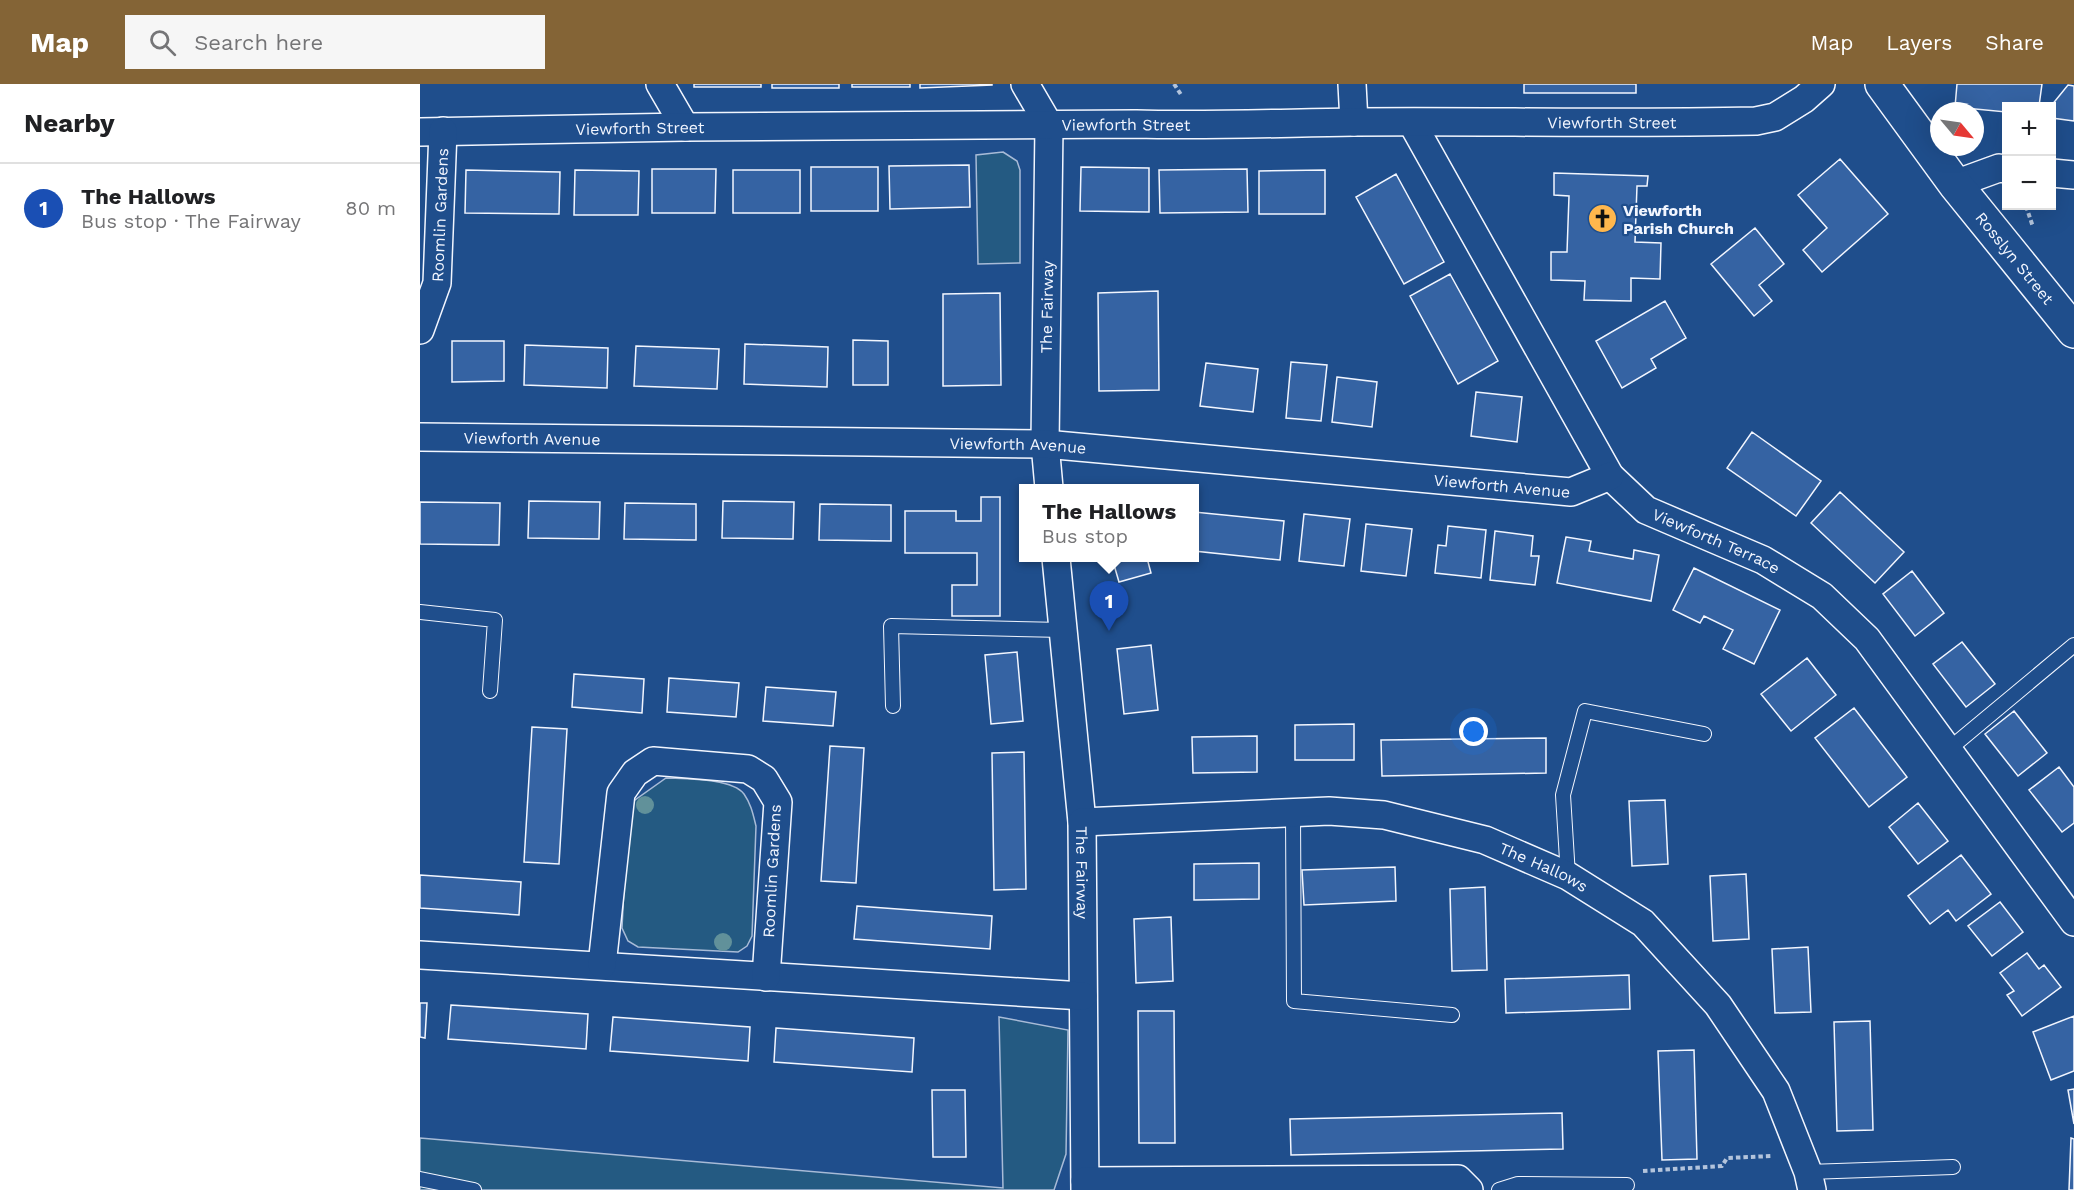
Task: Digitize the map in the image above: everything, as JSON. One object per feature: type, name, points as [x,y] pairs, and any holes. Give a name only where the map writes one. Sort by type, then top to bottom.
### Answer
[{"type":"main road","name":"Rosslyn Street","points":[[1882,84],[1954,184],[2074,331]]},
{"type":"street","points":[[660,84],[685,127]]},
{"type":"street","points":[[1025,84],[1049,125]]},
{"type":"street","points":[[1352,84],[1354,123]]},
{"type":"street","name":"Viewforth Street","points":[[431,131],[685,127],[1136,124],[1201,126],[1354,123],[1625,124],[1756,121],[1775,117],[1804,99],[1821,84]]},
{"type":"street","name":"Viewforth Terrace","points":[[1412,123],[1610,476],[1647,510],[1762,560],[1822,596],[1867,639],[2074,922]]},
{"type":"street","name":"The Fairway","points":[[1049,125],[1045,444],[1049,484]]},
{"type":"street","name":"Roomlin Gardens","points":[[420,330],[437,283],[431,131]]},
{"type":"street","points":[[1954,184],[2002,168]]},
{"type":"street","points":[[2056,173],[2074,175]]},
{"type":"street","name":"Viewforth Avenue","points":[[420,437],[1045,444],[1571,492],[1610,476]]},
{"type":"street","name":"The Fairway","points":[[1056,562],[1082,822],[1085,1185]]},
{"type":"street","name":"Roomlin Gardens","points":[[602,965],[621,793],[636,773],[653,761],[748,769],[764,779],[778,802],[766,977]]},
{"type":"street","name":"The Hallows","points":[[1082,822],[1329,811],[1384,815],[1485,840],[1568,876],[1643,923],[1718,1005],[1776,1091],[1807,1172]]},
{"type":"street","points":[[420,955],[1083,996]]},
{"type":"street","points":[[1085,1185],[1458,1179],[1469,1190]]},
{"type":"lane","points":[[420,612],[495,620],[490,691]]},
{"type":"lane","points":[[893,706],[891,626],[1063,630]]},
{"type":"lane","points":[[1948,750],[2074,645]]},
{"type":"lane","points":[[1568,876],[1563,795],[1585,711],[1704,734]]},
{"type":"lane","points":[[1293,813],[1294,1001],[1452,1015]]},
{"type":"lane","points":[[1807,1172],[1953,1167]]},
{"type":"lane","points":[[420,1179],[474,1190]]},
{"type":"lane","points":[[1499,1190],[1518,1184],[1627,1185]]},
{"type":"path","points":[[1627,1185],[1644,1170],[1722,1166],[1727,1158],[1807,1172]]},
{"type":"shaded area","points":[[1003,152],[1017,161],[1020,170],[1020,263],[978,264],[976,155]]},
{"type":"shaded area","points":[[666,778],[708,780],[729,785],[744,794],[750,805],[756,826],[752,936],[747,946],[738,952],[638,947],[628,941],[622,928],[628,805]]},
{"type":"shaded area","points":[[999,1017],[1068,1030],[1066,1154],[1054,1190],[420,1190],[420,1138],[1003,1188]]},
{"type":"building","points":[[694,84],[761,84],[761,87],[694,87]]},
{"type":"building","points":[[772,84],[839,84],[839,88],[772,88]]},
{"type":"building","points":[[852,84],[910,84],[910,87],[852,87]]},
{"type":"building","points":[[920,84],[992,84],[992,85],[920,88]]},
{"type":"building","points":[[1524,84],[1636,84],[1636,93],[1524,93]]},
{"type":"building","points":[[1957,84],[2042,84],[2040,102],[2002,102],[2002,112],[1984,110],[1984,102],[1955,102]]},
{"type":"building","points":[[2068,85],[2074,86],[2074,121],[2056,119],[2054,102]]},
{"type":"building","points":[[1840,159],[1888,214],[1822,272],[1803,250],[1827,228],[1798,195]]},
{"type":"building","points":[[969,165],[970,207],[890,209],[889,166]]},
{"type":"building","points":[[811,167],[878,167],[878,211],[811,211]]},
{"type":"building","points":[[1081,167],[1149,168],[1149,212],[1080,211]]},
{"type":"building","points":[[652,169],[716,169],[715,213],[652,213]]},
{"type":"building","points":[[1247,169],[1248,212],[1160,213],[1159,170]]},
{"type":"building","points":[[466,170],[560,172],[559,214],[465,213]]},
{"type":"building","points":[[575,170],[639,171],[638,215],[574,215]]},
{"type":"building","points":[[733,170],[800,170],[800,213],[733,213]]},
{"type":"building","points":[[1325,170],[1325,214],[1259,214],[1259,171]]},
{"type":"building","name":"Viewforth Parish Church","points":[[1554,173],[1648,176],[1647,186],[1637,186],[1635,242],[1661,243],[1660,279],[1631,278],[1631,301],[1584,300],[1585,281],[1551,280],[1551,252],[1567,252],[1569,196],[1554,195]]},
{"type":"building","points":[[1396,174],[1444,262],[1404,284],[1356,197]]},
{"type":"building","points":[[1755,228],[1784,264],[1759,285],[1772,301],[1754,316],[1711,264]]},
{"type":"building","points":[[1450,274],[1498,361],[1458,384],[1410,296]]},
{"type":"building","points":[[1158,291],[1159,390],[1099,391],[1098,293]]},
{"type":"building","points":[[1000,293],[1001,385],[943,386],[943,294]]},
{"type":"building","points":[[1665,301],[1686,338],[1651,359],[1656,368],[1622,388],[1596,341]]},
{"type":"building","points":[[853,340],[888,341],[888,385],[853,385]]},
{"type":"building","points":[[452,341],[504,341],[504,381],[452,382]]},
{"type":"building","points":[[745,344],[828,347],[827,387],[744,384]]},
{"type":"building","points":[[525,345],[608,348],[607,388],[524,385]]},
{"type":"building","points":[[636,346],[719,349],[717,389],[634,386]]},
{"type":"building","points":[[1291,362],[1327,365],[1321,421],[1286,418]]},
{"type":"building","points":[[1206,363],[1258,369],[1253,412],[1200,406]]},
{"type":"building","points":[[1337,377],[1377,382],[1372,427],[1332,422]]},
{"type":"building","points":[[1476,392],[1522,397],[1517,442],[1471,436]]},
{"type":"building","points":[[1752,432],[1821,481],[1796,516],[1727,468]]},
{"type":"building","points":[[1840,492],[1904,552],[1875,583],[1811,523]]},
{"type":"building","points":[[981,497],[1000,497],[1000,616],[952,616],[952,585],[977,585],[977,553],[905,553],[905,511],[956,511],[956,521],[981,521]]},
{"type":"building","points":[[529,501],[600,502],[599,539],[528,538]]},
{"type":"building","points":[[723,501],[794,502],[793,539],[722,538]]},
{"type":"building","points":[[420,502],[500,503],[499,545],[420,544]]},
{"type":"building","points":[[625,503],[696,504],[696,540],[624,539]]},
{"type":"building","points":[[820,504],[891,505],[891,541],[819,540]]},
{"type":"building","points":[[1199,512],[1284,521],[1280,560],[1199,552]]},
{"type":"building","points":[[1304,514],[1350,519],[1344,566],[1299,561]]},
{"type":"building","points":[[1366,524],[1412,529],[1406,576],[1361,571]]},
{"type":"building","points":[[1448,526],[1486,530],[1481,578],[1435,573],[1438,545],[1446,546]]},
{"type":"building","points":[[1495,531],[1533,536],[1531,556],[1539,556],[1535,585],[1490,580]]},
{"type":"building","points":[[1566,537],[1591,541],[1589,551],[1633,559],[1634,550],[1659,555],[1651,601],[1557,583]]},
{"type":"building","points":[[1113,562],[1148,562],[1151,573],[1119,582]]},
{"type":"building","points":[[1694,568],[1780,610],[1754,664],[1723,649],[1733,630],[1704,616],[1700,623],[1673,610]]},
{"type":"building","points":[[1912,571],[1944,613],[1915,636],[1883,594]]},
{"type":"building","points":[[1962,642],[1995,684],[1966,707],[1933,664]]},
{"type":"building","points":[[1151,645],[1158,710],[1124,714],[1117,649]]},
{"type":"building","points":[[1017,652],[1023,721],[991,724],[985,655]]},
{"type":"building","points":[[1807,658],[1836,695],[1791,731],[1761,694]]},
{"type":"building","points":[[574,674],[644,679],[642,713],[572,707]]},
{"type":"building","points":[[669,678],[739,683],[736,717],[667,712]]},
{"type":"building","points":[[766,687],[836,692],[833,726],[763,721]]},
{"type":"building","points":[[1854,708],[1907,777],[1869,807],[1815,738]]},
{"type":"building","points":[[2014,711],[2047,753],[2018,776],[1985,734]]},
{"type":"building","points":[[1354,724],[1354,760],[1295,760],[1295,725]]},
{"type":"building","points":[[532,727],[567,729],[559,864],[524,862]]},
{"type":"building","points":[[1257,736],[1257,772],[1193,773],[1192,737]]},
{"type":"building","points":[[1546,738],[1546,773],[1382,776],[1381,740]]},
{"type":"building","points":[[830,746],[864,748],[856,883],[821,881]]},
{"type":"building","points":[[1024,752],[1026,889],[994,890],[992,753]]},
{"type":"building","points":[[2059,767],[2074,787],[2074,823],[2062,832],[2029,790]]},
{"type":"building","points":[[1665,800],[1668,864],[1632,866],[1629,801]]},
{"type":"building","points":[[1918,803],[1948,841],[1918,864],[1889,827]]},
{"type":"building","points":[[1961,855],[1991,894],[1956,921],[1948,910],[1930,924],[1908,896]]},
{"type":"building","points":[[1259,863],[1259,899],[1194,900],[1194,864]]},
{"type":"building","points":[[1395,867],[1396,901],[1304,905],[1302,870]]},
{"type":"building","points":[[1746,874],[1749,939],[1713,941],[1710,876]]},
{"type":"building","points":[[420,875],[521,882],[519,915],[420,908]]},
{"type":"building","points":[[1485,887],[1487,970],[1452,971],[1450,889]]},
{"type":"building","points":[[2000,902],[2023,932],[1992,956],[1968,926]]},
{"type":"building","points":[[857,906],[992,916],[990,949],[854,939]]},
{"type":"building","points":[[1171,917],[1173,981],[1136,983],[1134,919]]},
{"type":"building","points":[[1808,947],[1811,1012],[1775,1013],[1772,949]]},
{"type":"building","points":[[2027,953],[2039,969],[2044,965],[2061,987],[2022,1016],[2007,995],[2014,991],[2000,973]]},
{"type":"building","points":[[1629,975],[1630,1009],[1506,1013],[1505,979]]},
{"type":"building","points":[[420,1003],[427,1003],[425,1038],[420,1037]]},
{"type":"building","points":[[451,1005],[588,1014],[586,1049],[448,1039]]},
{"type":"building","points":[[1138,1011],[1174,1011],[1175,1143],[1139,1143]]},
{"type":"building","points":[[2074,1016],[2074,1071],[2051,1080],[2033,1032]]},
{"type":"building","points":[[613,1017],[750,1027],[748,1061],[610,1051]]},
{"type":"building","points":[[1870,1021],[1873,1130],[1837,1131],[1834,1022]]},
{"type":"building","points":[[776,1028],[914,1038],[912,1072],[774,1062]]},
{"type":"building","points":[[1694,1050],[1697,1159],[1662,1160],[1658,1051]]},
{"type":"building","points":[[2074,1089],[2074,1124],[2068,1090]]},
{"type":"building","points":[[932,1090],[965,1090],[966,1157],[933,1157]]},
{"type":"building","points":[[1562,1113],[1563,1149],[1291,1155],[1290,1119]]},
{"type":"building","points":[[2071,1138],[2074,1139],[2074,1190],[2069,1190]]},
{"type":"place","name":"Viewforth Parish Church","points":[[1602,219]]},
{"type":"place","name":"The Hallows","points":[[1109,631]]}]
